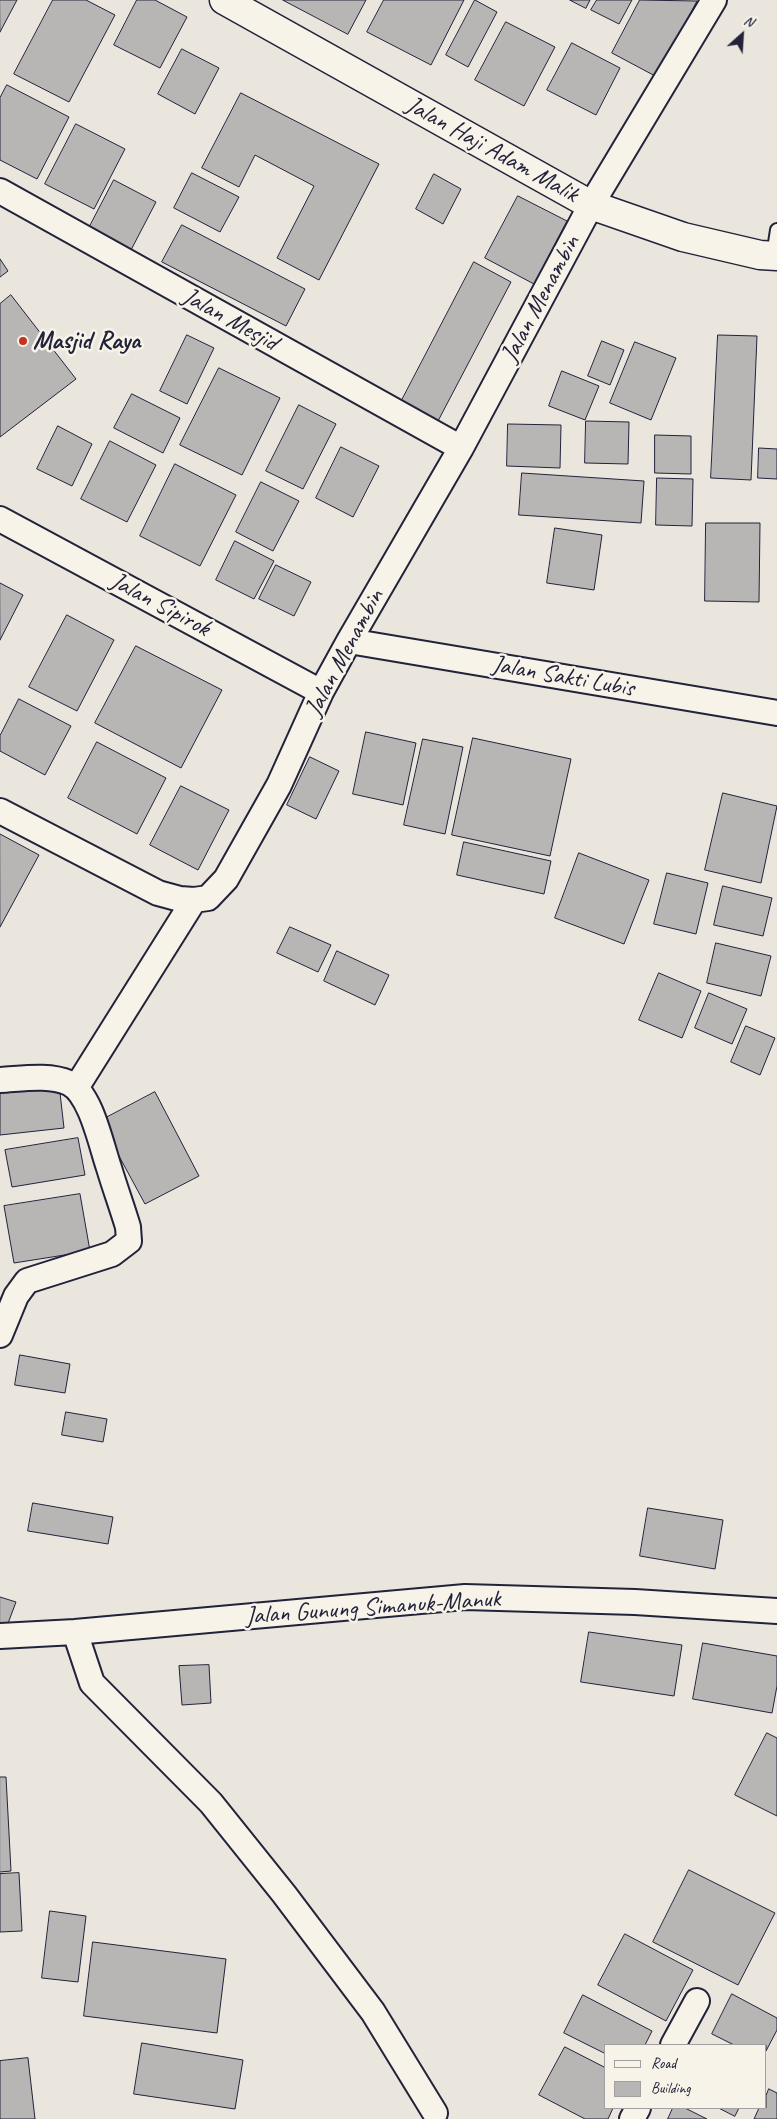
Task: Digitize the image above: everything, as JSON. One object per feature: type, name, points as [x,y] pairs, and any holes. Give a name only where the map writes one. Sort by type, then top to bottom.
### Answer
[{"type":"street","name":"Jalan Haji Adam Malik","points":[[224,0],[591,205],[683,237],[760,255],[776,247]]},
{"type":"street","name":"Jalan Menambin","points":[[194,900],[208,898],[226,879],[279,785],[321,692],[461,448],[591,205],[714,0]]},
{"type":"street","name":"Jalan Mesjid","points":[[0,191],[461,448]]},
{"type":"street","name":"Jalan Sipirok","points":[[0,518],[321,692]]},
{"type":"street","name":"Jalan Sakti Lubis","points":[[349,641],[777,713]]},
{"type":"street","points":[[0,811],[158,893],[194,900],[76,1088]]},
{"type":"street","points":[[0,1080],[55,1079],[76,1088],[85,1102],[97,1129],[128,1227],[129,1241],[112,1254],[27,1282],[16,1296],[0,1335]]},
{"type":"street","name":"Jalan Gunung Simanuk-Manuk","points":[[0,1636],[75,1632],[465,1597],[636,1602],[777,1611]]},
{"type":"street","points":[[75,1632],[92,1683],[211,1803],[278,1886],[373,2012],[437,2117]]},
{"type":"street","points":[[674,2044],[697,2001]]},
{"type":"building","points":[[0,0],[17,0],[0,32]]},
{"type":"building","points":[[53,0],[86,0],[115,15],[69,102],[14,74]]},
{"type":"building","points":[[137,0],[155,0],[187,17],[160,68],[114,45]]},
{"type":"building","points":[[283,0],[366,0],[348,34]]},
{"type":"building","points":[[384,0],[464,0],[431,65],[367,32]]},
{"type":"building","points":[[475,0],[497,12],[468,67],[446,55]]},
{"type":"building","points":[[570,0],[590,0],[586,8]]},
{"type":"building","points":[[597,0],[632,0],[619,24],[591,10]]},
{"type":"building","points":[[640,0],[697,1],[657,77],[612,53]]},
{"type":"building","points":[[506,22],[555,47],[524,106],[475,80]]},
{"type":"building","points":[[572,43],[620,68],[596,115],[547,90]]},
{"type":"building","points":[[182,49],[219,68],[195,114],[158,94]]},
{"type":"building","points":[[7,85],[69,117],[37,179],[0,160],[0,98]]},
{"type":"building","points":[[241,93],[379,164],[319,280],[277,258],[314,186],[255,155],[239,187],[202,168]]},
{"type":"building","points":[[76,124],[125,149],[94,209],[45,184]]},
{"type":"building","points":[[192,173],[239,197],[220,232],[174,208]]},
{"type":"building","points":[[434,174],[461,189],[443,224],[416,209]]},
{"type":"building","points":[[114,180],[156,202],[131,250],[89,228]]},
{"type":"building","points":[[518,196],[567,221],[534,284],[485,258]]},
{"type":"building","points":[[182,225],[305,289],[286,326],[162,262]]},
{"type":"building","points":[[0,259],[8,271],[0,277]]},
{"type":"building","points":[[474,262],[511,282],[438,421],[401,402]]},
{"type":"building","name":"Masjid Raya","points":[[11,295],[76,379],[0,437],[0,304]]},
{"type":"building","points":[[187,335],[214,348],[187,404],[160,391]]},
{"type":"building","points":[[718,335],[757,336],[751,480],[711,478]]},
{"type":"building","points":[[602,341],[624,350],[610,385],[588,376]]},
{"type":"building","points":[[635,342],[676,358],[651,420],[610,403]]},
{"type":"building","points":[[219,368],[280,398],[242,475],[180,445]]},
{"type":"building","points":[[562,371],[599,386],[585,420],[549,406]]},
{"type":"building","points":[[132,394],[180,418],[163,453],[114,428]]},
{"type":"building","points":[[299,405],[336,424],[303,489],[266,471]]},
{"type":"building","points":[[586,421],[629,422],[628,464],[585,463]]},
{"type":"building","points":[[508,424],[561,425],[560,468],[507,466]]},
{"type":"building","points":[[58,426],[92,444],[72,486],[37,469]]},
{"type":"building","points":[[655,435],[691,436],[691,474],[655,473]]},
{"type":"building","points":[[110,441],[156,465],[127,522],[81,499]]},
{"type":"building","points":[[341,447],[379,466],[353,517],[316,498]]},
{"type":"building","points":[[759,448],[777,449],[777,479],[758,478]]},
{"type":"building","points":[[175,464],[236,495],[200,566],[140,536]]},
{"type":"building","points":[[522,473],[644,481],[641,523],[519,515]]},
{"type":"building","points":[[657,478],[693,479],[692,526],[656,525]]},
{"type":"building","points":[[261,482],[299,501],[273,551],[236,532]]},
{"type":"building","points":[[706,523],[760,523],[759,602],[705,601]]},
{"type":"building","points":[[555,528],[602,535],[594,590],[547,583]]},
{"type":"building","points":[[235,541],[274,561],[254,599],[216,580]]},
{"type":"building","points":[[276,565],[311,582],[294,616],[259,599]]},
{"type":"building","points":[[0,583],[23,595],[0,640]]},
{"type":"building","points":[[67,615],[114,640],[77,711],[29,687]]},
{"type":"building","points":[[136,646],[222,690],[181,768],[95,723]]},
{"type":"building","points":[[19,699],[71,726],[45,775],[0,751],[0,736]]},
{"type":"building","points":[[366,732],[416,743],[403,805],[353,794]]},
{"type":"building","points":[[473,738],[571,759],[550,856],[452,835]]},
{"type":"building","points":[[423,739],[463,747],[445,834],[404,825]]},
{"type":"building","points":[[97,742],[166,778],[137,834],[68,798]]},
{"type":"building","points":[[310,757],[339,771],[316,819],[287,805]]},
{"type":"building","points":[[181,786],[229,810],[198,870],[150,845]]},
{"type":"building","points":[[723,793],[777,806],[761,883],[705,870]]},
{"type":"building","points":[[0,834],[39,855],[0,927]]},
{"type":"building","points":[[464,842],[551,861],[544,894],[457,875]]},
{"type":"building","points":[[579,853],[649,880],[624,944],[555,918]]},
{"type":"building","points":[[667,873],[708,883],[696,934],[654,924]]},
{"type":"building","points":[[723,886],[772,898],[763,936],[714,925]]},
{"type":"building","points":[[290,927],[331,945],[318,972],[277,953]]},
{"type":"building","points":[[716,943],[771,956],[761,996],[707,983]]},
{"type":"building","points":[[337,951],[389,975],[375,1005],[324,981]]},
{"type":"building","points":[[659,973],[701,991],[682,1038],[639,1020]]},
{"type":"building","points":[[709,993],[747,1009],[732,1044],[695,1028]]},
{"type":"building","points":[[746,1026],[775,1038],[760,1075],[731,1062]]},
{"type":"building","points":[[59,1084],[64,1128],[0,1135],[0,1091]]},
{"type":"building","points":[[155,1092],[199,1176],[145,1204],[100,1121]]},
{"type":"building","points":[[78,1138],[85,1175],[12,1187],[5,1150]]},
{"type":"building","points":[[80,1194],[90,1251],[14,1263],[4,1206]]},
{"type":"building","points":[[20,1355],[70,1364],[65,1393],[15,1385]]},
{"type":"building","points":[[66,1412],[107,1419],[103,1442],[62,1435]]},
{"type":"building","points":[[33,1503],[113,1517],[108,1544],[28,1531]]},
{"type":"building","points":[[648,1508],[723,1520],[715,1569],[640,1556]]},
{"type":"building","points":[[0,1597],[16,1602],[7,1626],[0,1624]]},
{"type":"building","points":[[589,1632],[682,1645],[674,1696],[581,1682]]},
{"type":"building","points":[[703,1643],[777,1656],[777,1686],[772,1713],[693,1699]]},
{"type":"building","points":[[209,1665],[211,1703],[182,1705],[179,1666]]},
{"type":"building","points":[[767,1733],[777,1738],[777,1816],[735,1795]]},
{"type":"building","points":[[0,1777],[6,1777],[11,1871],[0,1872]]},
{"type":"building","points":[[689,1870],[775,1913],[738,1985],[653,1942]]},
{"type":"building","points":[[19,1873],[22,1931],[0,1932],[0,1874]]},
{"type":"building","points":[[50,1911],[86,1916],[78,1982],[42,1978]]},
{"type":"building","points":[[625,1934],[693,1970],[666,2021],[598,1985]]},
{"type":"building","points":[[93,1942],[226,1959],[217,2033],[84,2016]]},
{"type":"building","points":[[732,1994],[777,2018],[777,2030],[767,2049],[767,2044],[732,2044],[712,2034]]},
{"type":"building","points":[[583,1995],[652,2031],[646,2044],[604,2044],[604,2053],[564,2033]]},
{"type":"building","points":[[142,2043],[243,2060],[235,2109],[134,2094]]},
{"type":"building","points":[[565,2047],[604,2067],[604,2109],[613,2109],[608,2119],[585,2119],[539,2095]]},
{"type":"building","points":[[28,2058],[35,2119],[0,2119],[0,2061]]},
{"type":"building","points":[[769,2089],[777,2093],[777,2119],[754,2119],[759,2109],[767,2109],[767,2094]]},
{"type":"building","points":[[673,2109],[687,2109],[707,2119],[668,2119]]},
{"type":"building","points":[[721,2109],[738,2109],[735,2116]]},
{"type":"place","name":"Masjid Raya","points":[[23,341]]}]
